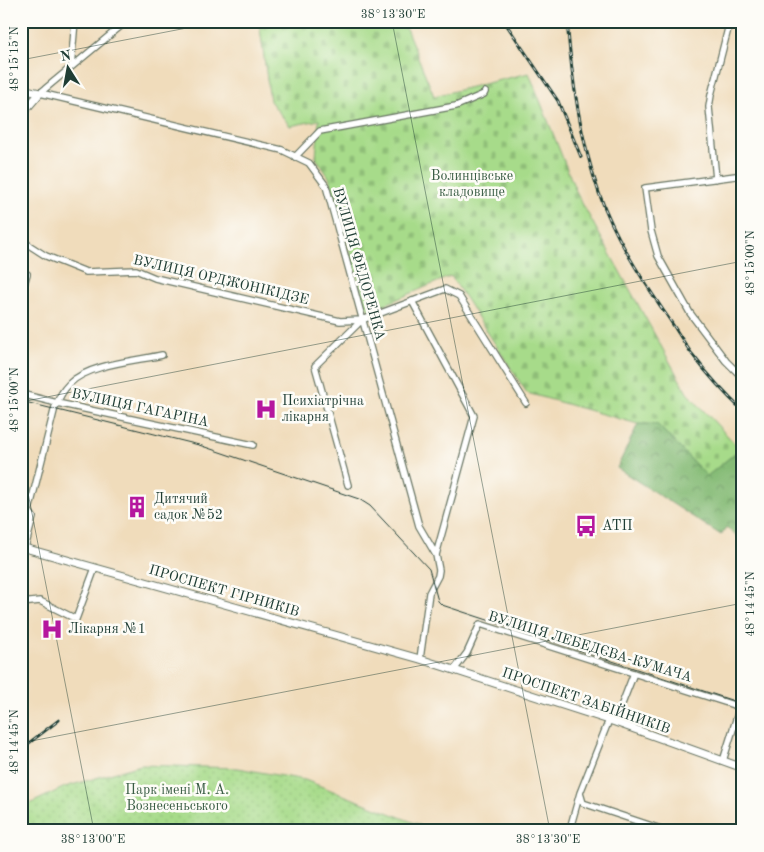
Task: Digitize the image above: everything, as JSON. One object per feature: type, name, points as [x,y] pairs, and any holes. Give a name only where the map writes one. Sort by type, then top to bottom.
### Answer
[{"type":"main road","name":"ВУЛИЦЯ ФЕДОРЕНКА","points":[[21,90],[40,94]]},
{"type":"main road","points":[[21,115],[40,94]]},
{"type":"main road","name":"ПРОСПЕКТ ГІРНИКІВ","points":[[23,548],[420,659]]},
{"type":"main road","name":"ПРОСПЕКТ ЗАБІЙНИКІВ","points":[[420,659],[612,721],[743,768]]},
{"type":"street","points":[[71,67],[74,21]]},
{"type":"street","points":[[40,94],[126,21]]},
{"type":"street","points":[[716,179],[709,107],[730,21]]},
{"type":"street","points":[[295,157],[320,130],[456,106],[485,92]]},
{"type":"street","name":"ВУЛИЦЯ ФЕДОРЕНКА","points":[[40,94],[282,150],[309,163],[326,186],[419,526],[438,562],[438,576],[429,593],[420,659]]},
{"type":"street","points":[[743,175],[645,188],[651,230],[658,256],[690,313],[726,361],[743,378]]},
{"type":"street","name":"ВУЛИЦЯ ОРДЖОНІКІДЗЕ","points":[[21,240],[46,256],[86,272],[136,270],[156,278],[340,321],[362,320]]},
{"type":"street","points":[[21,295],[26,274]]},
{"type":"street","points":[[348,485],[315,366],[362,320],[445,288],[459,296],[526,403]]},
{"type":"street","points":[[412,301],[474,416],[436,555]]},
{"type":"street","points":[[23,548],[32,517],[29,511],[60,394],[70,383],[84,373],[162,355]]},
{"type":"street","name":"ВУЛИЦЯ ГАГАРІНА","points":[[21,394],[253,445]]},
{"type":"street","points":[[21,603],[40,601],[76,619],[95,568]]},
{"type":"street","name":"ВУЛИЦЯ ЛЕБЕДЄВА-КУМАЧА","points":[[454,670],[467,653],[480,624],[741,708]]},
{"type":"street","points":[[572,831],[571,825],[580,793],[634,673]]},
{"type":"street","points":[[723,761],[741,708]]},
{"type":"street","points":[[580,793],[583,803],[667,831]]},
{"type":"street","points":[[739,831],[742,822]]},
{"type":"green space","name":"Волинцівське кладовище","points":[[259,21],[403,21],[434,96],[529,73],[577,194],[687,393],[740,449],[707,476],[657,424],[638,424],[527,393],[451,276],[370,311],[365,306],[329,177],[316,158],[319,120],[290,126],[270,101]]},
{"type":"green space","points":[[638,424],[657,424],[707,476],[743,447],[743,541],[726,527],[721,535],[617,468]]},
{"type":"green space","name":"Парк імені М. А. Вознесеньського","points":[[141,765],[237,768],[305,780],[420,825],[426,831],[21,831],[21,808],[65,787]]},
{"type":"tram line","points":[[21,401],[199,445],[359,499],[370,506],[429,569],[438,601],[442,605],[743,704]]},
{"type":"railway","points":[[504,21],[558,101],[581,157]]},
{"type":"railway","points":[[567,21],[574,87],[582,130],[592,172],[605,209],[619,239],[636,268],[692,354],[743,411]]},
{"type":"railway","points":[[21,749],[59,720]]},
{"type":"place","name":"Психіатрічна лікарня","points":[[266,409]]},
{"type":"place","name":"Дитячий садок №52","points":[[137,507]]},
{"type":"place","name":"АТП","points":[[586,526]]},
{"type":"place","name":"Лікарня №1","points":[[52,629]]}]
